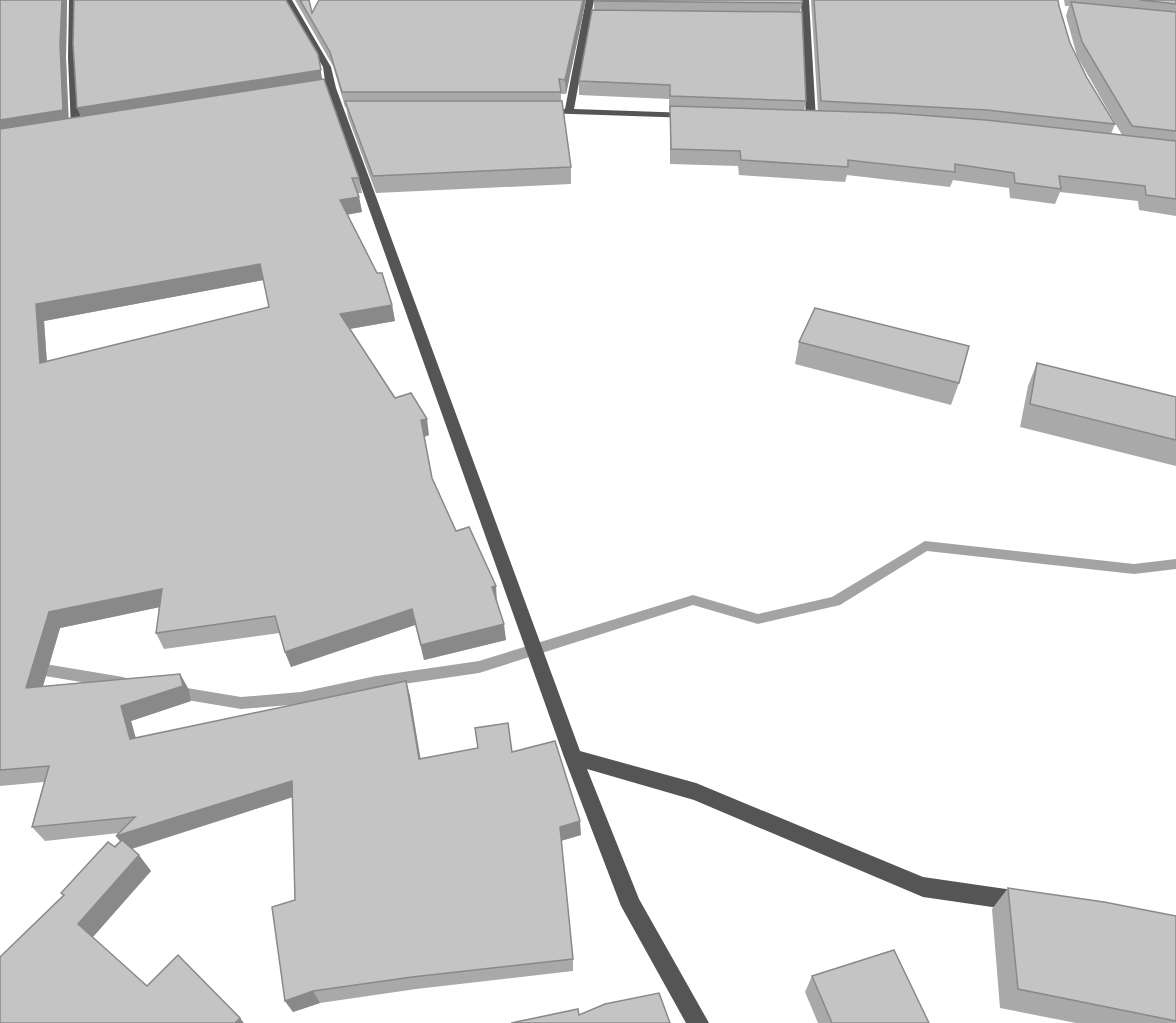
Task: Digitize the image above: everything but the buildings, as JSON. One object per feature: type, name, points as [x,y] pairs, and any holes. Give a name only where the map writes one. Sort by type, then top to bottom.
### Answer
[{"type":"street","points":[[73,0],[72,58],[76,128]]},
{"type":"street","points":[[288,0],[327,67],[325,89],[346,112],[573,758],[631,906],[698,1023]]},
{"type":"street","points":[[568,112],[590,0]]},
{"type":"street","points":[[804,0],[811,120]]},
{"type":"street","points":[[587,19],[598,20]]},
{"type":"street","points":[[793,21],[804,21]]},
{"type":"street","points":[[537,111],[705,117]]},
{"type":"street","points":[[799,120],[822,120]]},
{"type":"street","points":[[65,130],[88,126]]},
{"type":"street","points":[[573,758],[696,792],[923,887],[1038,904]]},
{"type":"waterway","points":[[175,692],[241,703],[301,698],[376,682],[479,667],[693,600],[758,619],[835,601],[925,546],[1134,569],[1176,564]]},
{"type":"waterway","points":[[33,668],[123,683]]}]
